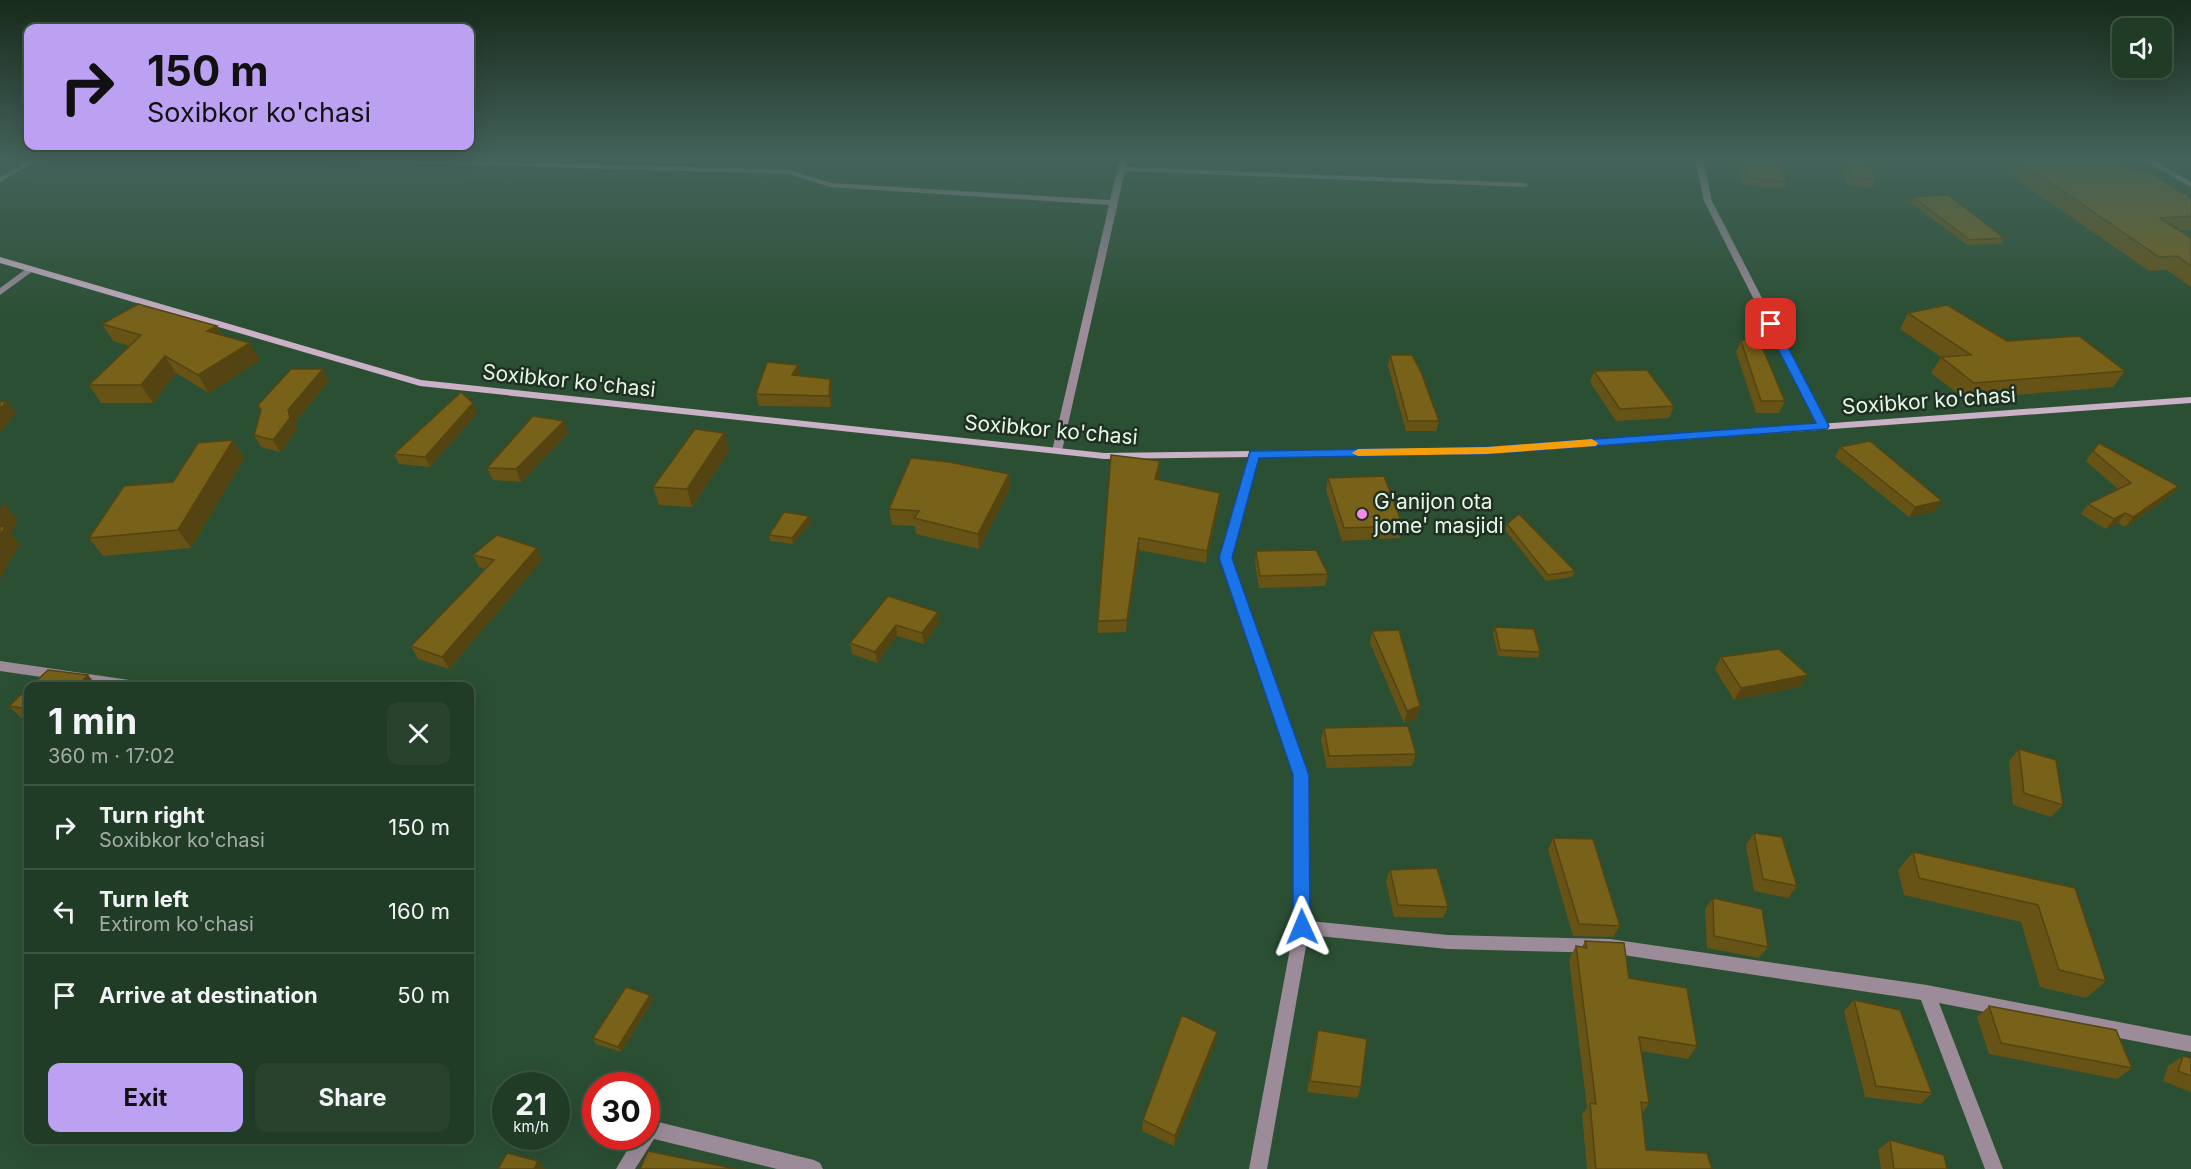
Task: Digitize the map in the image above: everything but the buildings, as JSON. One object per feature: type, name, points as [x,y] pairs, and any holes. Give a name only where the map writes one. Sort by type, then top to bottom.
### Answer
[{"type":"main road","name":"Soxibkor ko'chasi","points":[[0,260],[420,383],[1104,456],[1487,451],[2191,399]]},
{"type":"street","points":[[1057,451],[1112,214]]},
{"type":"street","points":[[1714,214],[1823,426]]},
{"type":"street","points":[[0,292],[30,269]]},
{"type":"street","points":[[1254,454],[1226,558],[1301,775],[1302,927],[1258,1169]]},
{"type":"street","points":[[0,666],[109,682]]},
{"type":"street","points":[[1302,927],[1448,942],[1610,946],[1927,993],[2191,1044]]},
{"type":"street","points":[[1927,993],[1994,1169]]},
{"type":"street","points":[[660,1131],[813,1169]]},
{"type":"street","points":[[626,1169],[638,1150]]},
{"type":"slow traffic","points":[[1358,453],[1487,451],[1592,443]]},
{"type":"place","name":"G'anijon ota jome' masjidi","points":[[1362,514]]},
{"type":"route","points":[[1302,927],[1301,775],[1226,558],[1254,454],[1487,451],[1823,426],[1771,324]]}]
